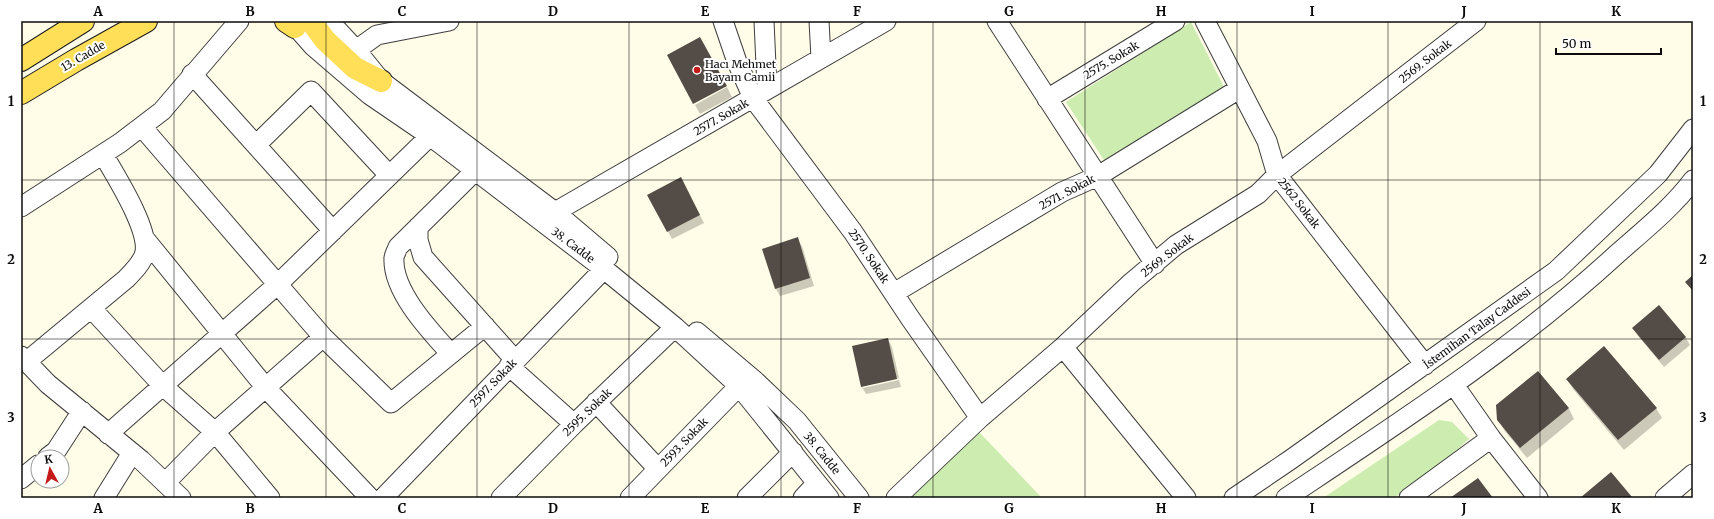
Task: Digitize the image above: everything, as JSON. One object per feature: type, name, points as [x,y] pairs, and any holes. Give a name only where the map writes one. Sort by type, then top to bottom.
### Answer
[{"type":"main road","points":[[21,60],[83,21]]},
{"type":"main road","points":[[76,60],[101,30],[116,21]]},
{"type":"main road","name":"13. Cadde","points":[[21,93],[146,21]]},
{"type":"main road","points":[[296,23],[326,40],[355,68],[381,82]]},
{"type":"street","points":[[21,207],[103,154],[162,111],[192,74],[239,21]]},
{"type":"street","name":"38. Cadde","points":[[329,21],[356,50],[381,82],[555,212],[754,380],[796,422],[859,498]]},
{"type":"street","points":[[356,50],[377,35],[449,21]]},
{"type":"street","name":"2570. Sokak","points":[[723,21],[737,62],[760,93],[980,418]]},
{"type":"street","points":[[760,93],[764,21]]},
{"type":"street","points":[[819,21],[821,58]]},
{"type":"street","name":"2577. Sokak","points":[[555,212],[886,21]]},
{"type":"street","points":[[997,21],[1155,264]]},
{"type":"street","name":"2575. Sokak","points":[[1047,99],[1175,21]]},
{"type":"street","name":"2562 Sokak","points":[[1205,21],[1239,89],[1268,141],[1277,175],[1425,365]]},
{"type":"street","name":"2569. Sokak","points":[[896,498],[980,418],[1063,347],[1132,282],[1176,246],[1258,194],[1277,175],[1476,21]]},
{"type":"street","name":"38. Cadde","points":[[296,23],[313,46],[370,95],[430,136],[604,269],[675,327],[739,386],[829,498]]},
{"type":"street","points":[[192,74],[333,231]]},
{"type":"street","name":"2571. Sokak","points":[[894,293],[1062,192],[1098,176],[1239,89]]},
{"type":"street","points":[[256,145],[311,91],[390,175]]},
{"type":"street","points":[[142,127],[323,338],[391,403],[485,326]]},
{"type":"street","name":"İstemihan Talay Caddesi","points":[[1234,498],[1425,365],[1556,271],[1658,174],[1693,129]]},
{"type":"street","points":[[108,434],[278,284],[430,136]]},
{"type":"street","points":[[103,154],[130,202],[145,239],[266,388],[370,498]]},
{"type":"street","points":[[451,354],[429,330],[401,288],[394,258],[398,247],[475,171]]},
{"type":"street","points":[[1286,498],[1454,385],[1578,291],[1690,190]]},
{"type":"street","points":[[418,227],[418,240],[423,257],[485,326],[512,363],[574,424]]},
{"type":"street","points":[[145,239],[145,252],[138,266],[126,279],[92,309],[24,359],[48,384],[132,453],[171,492],[215,432],[323,338]]},
{"type":"street","name":"2597. Sokak","points":[[382,498],[604,269]]},
{"type":"street","points":[[92,309],[163,386],[215,432],[270,498]]},
{"type":"street","name":"2595. Sokak","points":[[501,498],[596,402],[675,327]]},
{"type":"street","points":[[1063,347],[1186,498]]},
{"type":"street","points":[[1454,385],[1491,438],[1538,498]]},
{"type":"street","name":"2593. Sokak","points":[[630,498],[739,386]]},
{"type":"street","points":[[596,402],[658,469]]},
{"type":"street","points":[[57,449],[82,411]]},
{"type":"street","points":[[1409,498],[1491,438]]},
{"type":"street","points":[[747,498],[793,452]]},
{"type":"street","points":[[104,498],[132,453]]},
{"type":"street","points":[[21,479],[30,472]]},
{"type":"street","points":[[1665,498],[1693,474]]},
{"type":"street","points":[[803,498],[817,483]]},
{"type":"green space","points":[[1191,22],[1224,87],[1104,160],[1066,102]]},
{"type":"green space","points":[[1439,420],[1452,422],[1469,439],[1436,468],[1394,498],[1323,498]]},
{"type":"green space","points":[[979,432],[1042,498],[906,498]]},
{"type":"building","name":"Hacı Mehmet Bayam Camii","points":[[700,37],[727,86],[693,104],[667,55]]},
{"type":"building","points":[[681,177],[700,215],[667,232],[647,195]]},
{"type":"building","points":[[798,237],[810,278],[775,289],[762,249]]},
{"type":"building","points":[[1693,275],[1693,291],[1685,282]]},
{"type":"building","points":[[1659,305],[1686,337],[1659,360],[1632,328]]},
{"type":"building","points":[[888,338],[897,379],[861,387],[852,346]]},
{"type":"building","points":[[1604,346],[1657,408],[1618,440],[1566,379]]},
{"type":"building","points":[[1538,371],[1569,408],[1520,448],[1497,420],[1496,405]]},
{"type":"building","points":[[1611,472],[1632,497],[1580,498]]},
{"type":"building","points":[[1478,478],[1493,498],[1450,498]]},
{"type":"place","name":"Hacı Mehmet Bayam Camii","points":[[697,70]]}]
